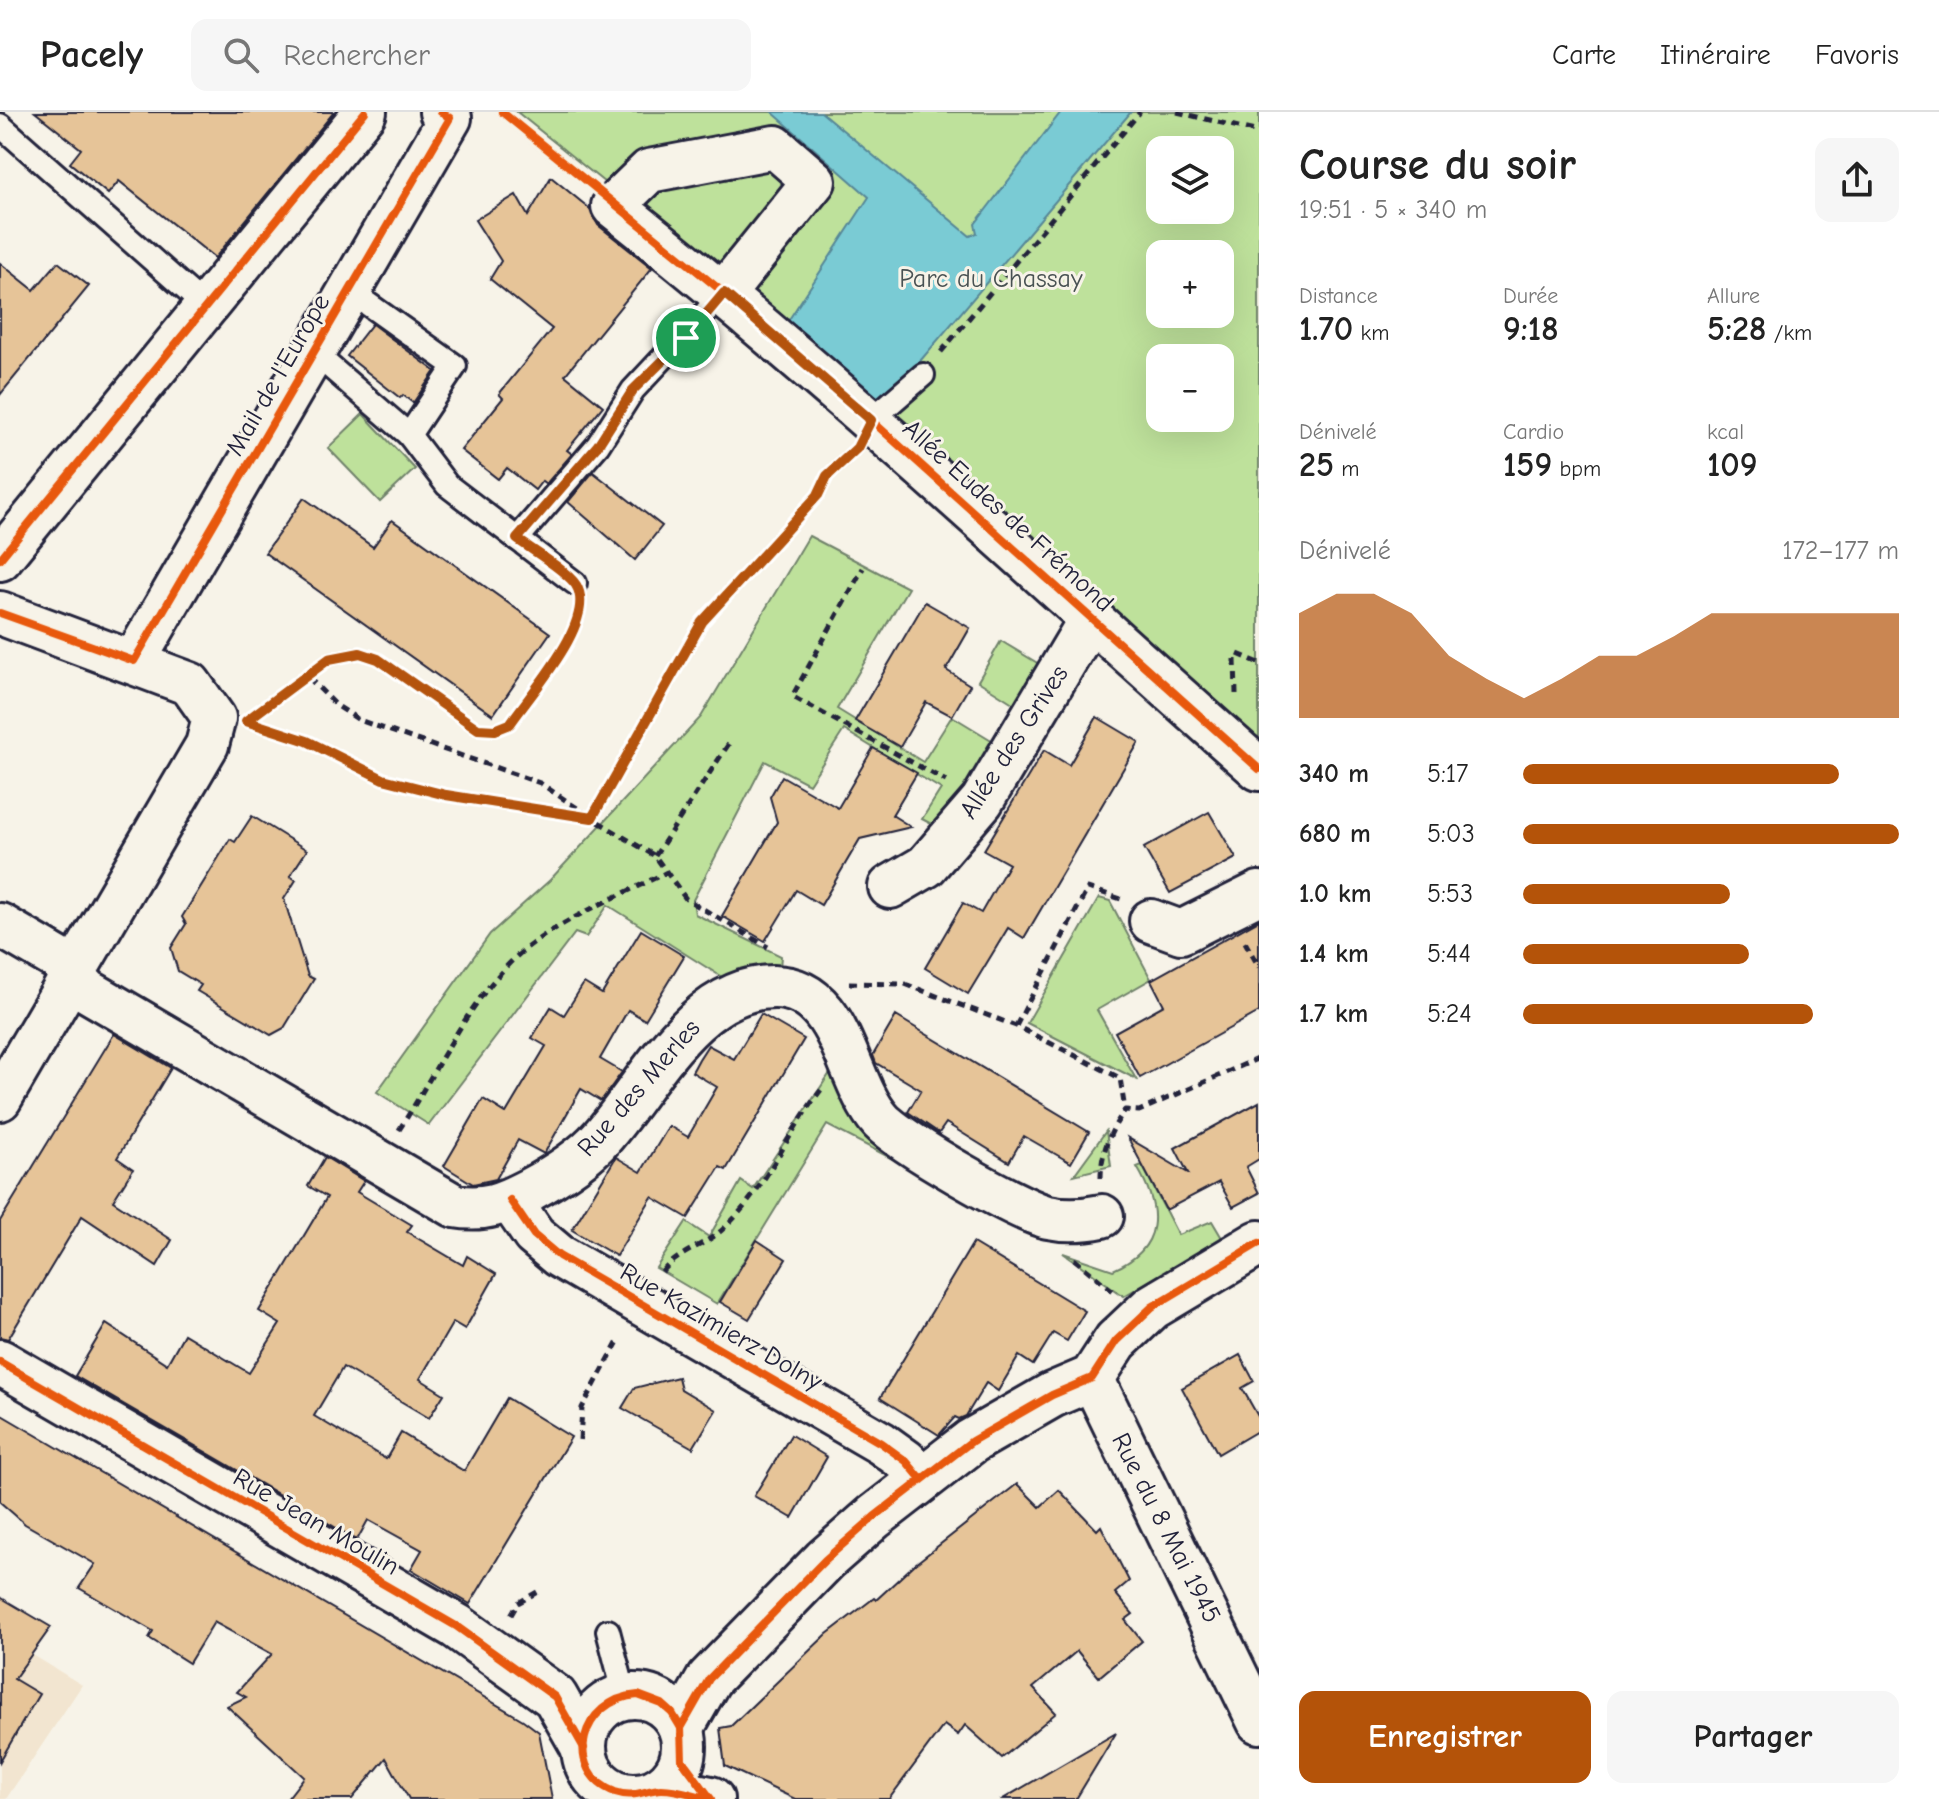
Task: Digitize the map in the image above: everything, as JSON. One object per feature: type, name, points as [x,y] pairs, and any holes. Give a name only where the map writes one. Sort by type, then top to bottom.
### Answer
[{"type":"street","points":[[0,559],[365,112]]},
{"type":"street","name":"Mail de l'Europe","points":[[134,661],[450,118],[441,112]]},
{"type":"street","points":[[613,206],[649,171],[775,147],[814,181],[724,293]]},
{"type":"street","name":"Allée Eudes de Frémond","points":[[613,206],[724,293],[871,420],[1259,769]]},
{"type":"street","points":[[0,613],[190,684],[214,718],[214,730],[0,1099]]},
{"type":"street","name":"Allée des Grives","points":[[890,887],[926,866],[982,801],[1091,618]]},
{"type":"street","points":[[1151,921],[1181,932],[1259,893]]},
{"type":"street","points":[[0,925],[58,959],[88,991],[455,1206],[479,1210],[510,1200]]},
{"type":"street","name":"Rue des Merles","points":[[510,1200],[586,1154],[687,1032],[723,1002],[759,989],[776,987],[809,996],[826,1013],[854,1077],[882,1121],[920,1152],[1044,1217],[1076,1221],[1102,1216]]},
{"type":"street","name":"Rue Kazimierz Dolny","points":[[510,1200],[534,1235],[559,1256],[881,1443],[906,1461],[921,1479]]},
{"type":"street","points":[[650,1746],[590,1722],[588,1774],[613,1792],[709,1679],[825,1560],[921,1479],[1002,1422],[1092,1378],[1116,1341],[1152,1307],[1259,1243]]},
{"type":"street","name":"Rue Jean Moulin","points":[[0,1362],[456,1626],[555,1697],[588,1774]]},
{"type":"street","name":"Rue du 8 Mai 1945","points":[[1092,1378],[1259,1722]]},
{"type":"street","points":[[555,1697],[650,1746],[710,1799]]},
{"type":"lane","points":[[0,125],[206,307]]},
{"type":"lane","points":[[517,539],[598,445],[633,390],[686,338],[724,293]]},
{"type":"lane","points":[[409,435],[455,366],[358,297],[320,358],[409,435],[447,485],[575,583]]},
{"type":"lane","points":[[871,420],[923,375]]},
{"type":"lane","points":[[608,1631],[650,1746]]},
{"type":"path","points":[[502,112],[613,206]]},
{"type":"path","points":[[923,375],[1140,112]]},
{"type":"path","points":[[1177,112],[1196,114],[1259,132]]},
{"type":"path","points":[[592,818],[702,622],[818,495],[827,476],[857,448],[871,420]]},
{"type":"path","points":[[863,568],[794,695],[982,801]]},
{"type":"path","points":[[575,583],[583,603],[578,625],[510,724],[495,730],[478,729],[378,659],[344,654],[329,659],[246,721],[307,741],[383,779],[446,795],[592,818]]},
{"type":"path","points":[[1238,654],[1259,663]]},
{"type":"path","points":[[307,676],[336,705],[359,720],[540,783],[655,856],[686,899],[776,952]]},
{"type":"path","points":[[655,856],[730,742]]},
{"type":"path","points":[[379,1163],[487,990],[510,963],[536,941],[667,872]]},
{"type":"path","points":[[1016,1026],[1088,888],[1114,894],[1151,921]]},
{"type":"path","points":[[846,983],[905,984],[1016,1026],[1120,1078],[1125,1110],[1112,1129],[1101,1162],[1102,1216]]},
{"type":"path","points":[[656,1279],[688,1249],[721,1231],[754,1194],[804,1112],[846,1057]]},
{"type":"path","points":[[1125,1110],[1139,1111],[1259,1058]]},
{"type":"path","points":[[1044,1217],[1059,1247],[1117,1295],[1113,1303]]},
{"type":"path","points":[[580,1440],[582,1408],[626,1326]]},
{"type":"shaded area","points":[[0,1635],[82,1685],[6,1799],[0,1799]]},
{"type":"green space","name":"Parc du Chassay","points":[[517,112],[1259,112],[1259,745],[882,406]]},
{"type":"green space","points":[[363,414],[415,469],[380,502],[328,448]]},
{"type":"green space","points":[[809,536],[908,588],[837,709],[923,762],[952,716],[998,744],[937,827],[922,819],[941,789],[844,730],[809,784],[765,761],[693,900],[695,914],[781,956],[780,968],[725,979],[608,905],[586,937],[575,933],[429,1125],[377,1092],[490,934],[550,880],[701,717]]},
{"type":"green space","points":[[1001,641],[1044,667],[1016,705],[978,681]]},
{"type":"green space","points":[[1099,898],[1110,901],[1151,979],[1097,1010],[1136,1079],[1027,1023]]},
{"type":"green space","points":[[836,1064],[912,1169],[827,1125],[717,1304],[656,1268],[686,1222],[709,1237],[741,1181],[753,1189]]},
{"type":"green space","points":[[1106,1131],[1111,1166],[1074,1175]]},
{"type":"green space","points":[[1142,1165],[1178,1235],[1212,1221],[1222,1238],[1124,1296],[1063,1253],[1113,1270],[1142,1251],[1154,1226],[1154,1212],[1137,1167]]},
{"type":"water","points":[[772,112],[821,112],[970,236],[977,233],[975,224],[1061,112],[1131,112],[882,406],[786,324],[869,197]]},
{"type":"building","points":[[35,112],[334,112],[215,258],[119,181],[108,194],[70,163],[81,149]]},
{"type":"building","points":[[551,177],[590,209],[598,225],[652,268],[565,375],[603,406],[567,450],[572,454],[546,484],[542,481],[535,490],[507,468],[498,479],[461,450],[503,398],[499,394],[552,329],[490,279],[501,261],[475,220],[516,195],[528,216]]},
{"type":"building","points":[[58,262],[89,286],[0,395],[0,263],[34,290]]},
{"type":"building","points":[[372,324],[435,371],[413,403],[403,395],[400,398],[347,356]]},
{"type":"building","points":[[593,472],[662,526],[635,560],[568,502]]},
{"type":"building","points":[[304,498],[373,547],[392,520],[550,633],[493,715],[265,553]]},
{"type":"building","points":[[925,602],[970,628],[946,670],[970,685],[952,716],[926,702],[900,747],[855,721]]},
{"type":"building","points":[[1097,717],[1139,742],[1024,938],[1008,928],[968,994],[925,968],[963,903],[981,913],[1009,864],[984,850],[1044,750],[1069,765]]},
{"type":"building","points":[[873,748],[917,773],[892,815],[911,827],[860,839],[821,905],[796,890],[765,941],[722,916],[777,822],[770,797],[782,776],[838,808]]},
{"type":"building","points":[[1209,812],[1236,858],[1170,893],[1144,848]]},
{"type":"building","points":[[252,816],[307,850],[290,876],[296,880],[284,899],[308,976],[314,979],[284,1028],[271,1035],[197,991],[201,985],[178,971],[171,948],[186,924],[182,917],[230,839],[235,842]]},
{"type":"building","points":[[1259,920],[1259,1012],[1140,1078],[1115,1032],[1164,1005],[1151,980]]},
{"type":"building","points":[[641,930],[684,956],[645,1020],[628,1010],[600,1059],[622,1072],[601,1101],[581,1089],[544,1154],[518,1140],[496,1179],[473,1184],[444,1166],[483,1099],[506,1113],[546,1046],[532,1038],[551,1007],[564,1015],[584,983],[602,994]]},
{"type":"building","points":[[761,1014],[804,1039],[726,1170],[720,1167],[688,1218],[652,1197],[616,1256],[572,1230],[616,1157],[641,1172],[669,1126],[688,1137],[717,1087],[692,1072],[699,1059],[708,1045],[734,1059]]},
{"type":"building","points":[[896,1016],[1089,1132],[1071,1163],[1024,1136],[1009,1162],[946,1123],[939,1133],[908,1112],[921,1090],[876,1063],[873,1055]]},
{"type":"building","points":[[114,1034],[171,1068],[117,1158],[133,1169],[113,1201],[172,1240],[157,1266],[82,1216],[8,1339],[0,1337],[0,1221]]},
{"type":"building","points":[[1259,1102],[1259,1159],[1246,1167],[1259,1193],[1233,1207],[1219,1182],[1166,1210],[1128,1138],[1188,1173],[1175,1148]]},
{"type":"building","points":[[325,1157],[364,1181],[357,1192],[412,1225],[407,1232],[463,1265],[467,1256],[496,1274],[465,1329],[453,1322],[420,1379],[444,1394],[429,1418],[343,1367],[314,1416],[386,1459],[401,1433],[464,1471],[507,1398],[571,1437],[470,1604],[411,1569],[422,1550],[368,1520],[357,1540],[75,1376],[106,1324],[167,1364],[184,1334],[249,1373],[280,1324],[259,1311],[327,1197],[308,1186]]},
{"type":"building","points":[[757,1240],[786,1259],[749,1319],[720,1302]]},
{"type":"building","points":[[973,1243],[1085,1311],[1067,1341],[1053,1333],[1033,1365],[1019,1356],[998,1391],[986,1383],[966,1416],[955,1417],[939,1435],[880,1398]]},
{"type":"building","points":[[1240,1355],[1254,1381],[1242,1388],[1259,1418],[1259,1430],[1218,1454],[1182,1388]]},
{"type":"building","points":[[678,1377],[681,1389],[716,1410],[693,1448],[622,1408],[634,1388]]},
{"type":"building","points":[[0,1414],[523,1720],[539,1732],[552,1799],[409,1799],[386,1758],[352,1799],[287,1799],[304,1777],[227,1706],[246,1697],[237,1692],[272,1654],[214,1622],[189,1663],[149,1638],[153,1631],[79,1588],[95,1564],[25,1524],[0,1502]]},
{"type":"building","points":[[791,1435],[827,1457],[792,1518],[754,1496]]},
{"type":"building","points":[[1017,1484],[1040,1507],[1059,1490],[1097,1530],[1101,1526],[1129,1581],[1115,1593],[1133,1614],[1125,1620],[1142,1641],[1099,1677],[1077,1651],[1033,1688],[1056,1713],[1002,1758],[965,1725],[958,1735],[944,1725],[889,1799],[795,1799],[725,1766],[720,1728],[731,1726],[827,1634],[874,1598],[876,1600],[915,1564]]},
{"type":"building","points":[[0,1597],[51,1627],[14,1679],[39,1694],[0,1761]]},
{"type":"building","points":[[1116,1733],[1076,1799],[1003,1799]]},
{"type":"cycle path","points":[[0,559],[365,112]]},
{"type":"cycle path","points":[[0,613],[134,661],[450,118],[441,112]]},
{"type":"cycle path","points":[[502,112],[724,293],[871,420],[1259,769]]},
{"type":"cycle path","points":[[510,1200],[534,1235],[559,1256],[881,1443],[906,1461],[921,1479]]},
{"type":"cycle path","points":[[681,1728],[709,1679],[825,1560],[874,1517],[972,1441],[1052,1395],[1092,1378],[1116,1341],[1152,1307],[1259,1243]]},
{"type":"cycle path","points":[[0,1362],[456,1626],[555,1697],[584,1748]]},
{"type":"cycle path","points":[[638,1695],[662,1704],[672,1713],[681,1728],[682,1760],[711,1799],[668,1789],[622,1794],[598,1782],[588,1769],[584,1754],[585,1738],[591,1722],[602,1709],[618,1699],[638,1695]]},
{"type":"route","points":[[724,293],[871,420],[857,448],[827,476],[818,495],[702,622],[592,818],[446,795],[383,779],[307,741],[246,721],[329,659],[360,653],[378,659],[478,729],[495,730],[510,724],[578,625],[583,603],[575,583],[517,539],[598,445],[633,390],[686,338],[724,293]]}]
